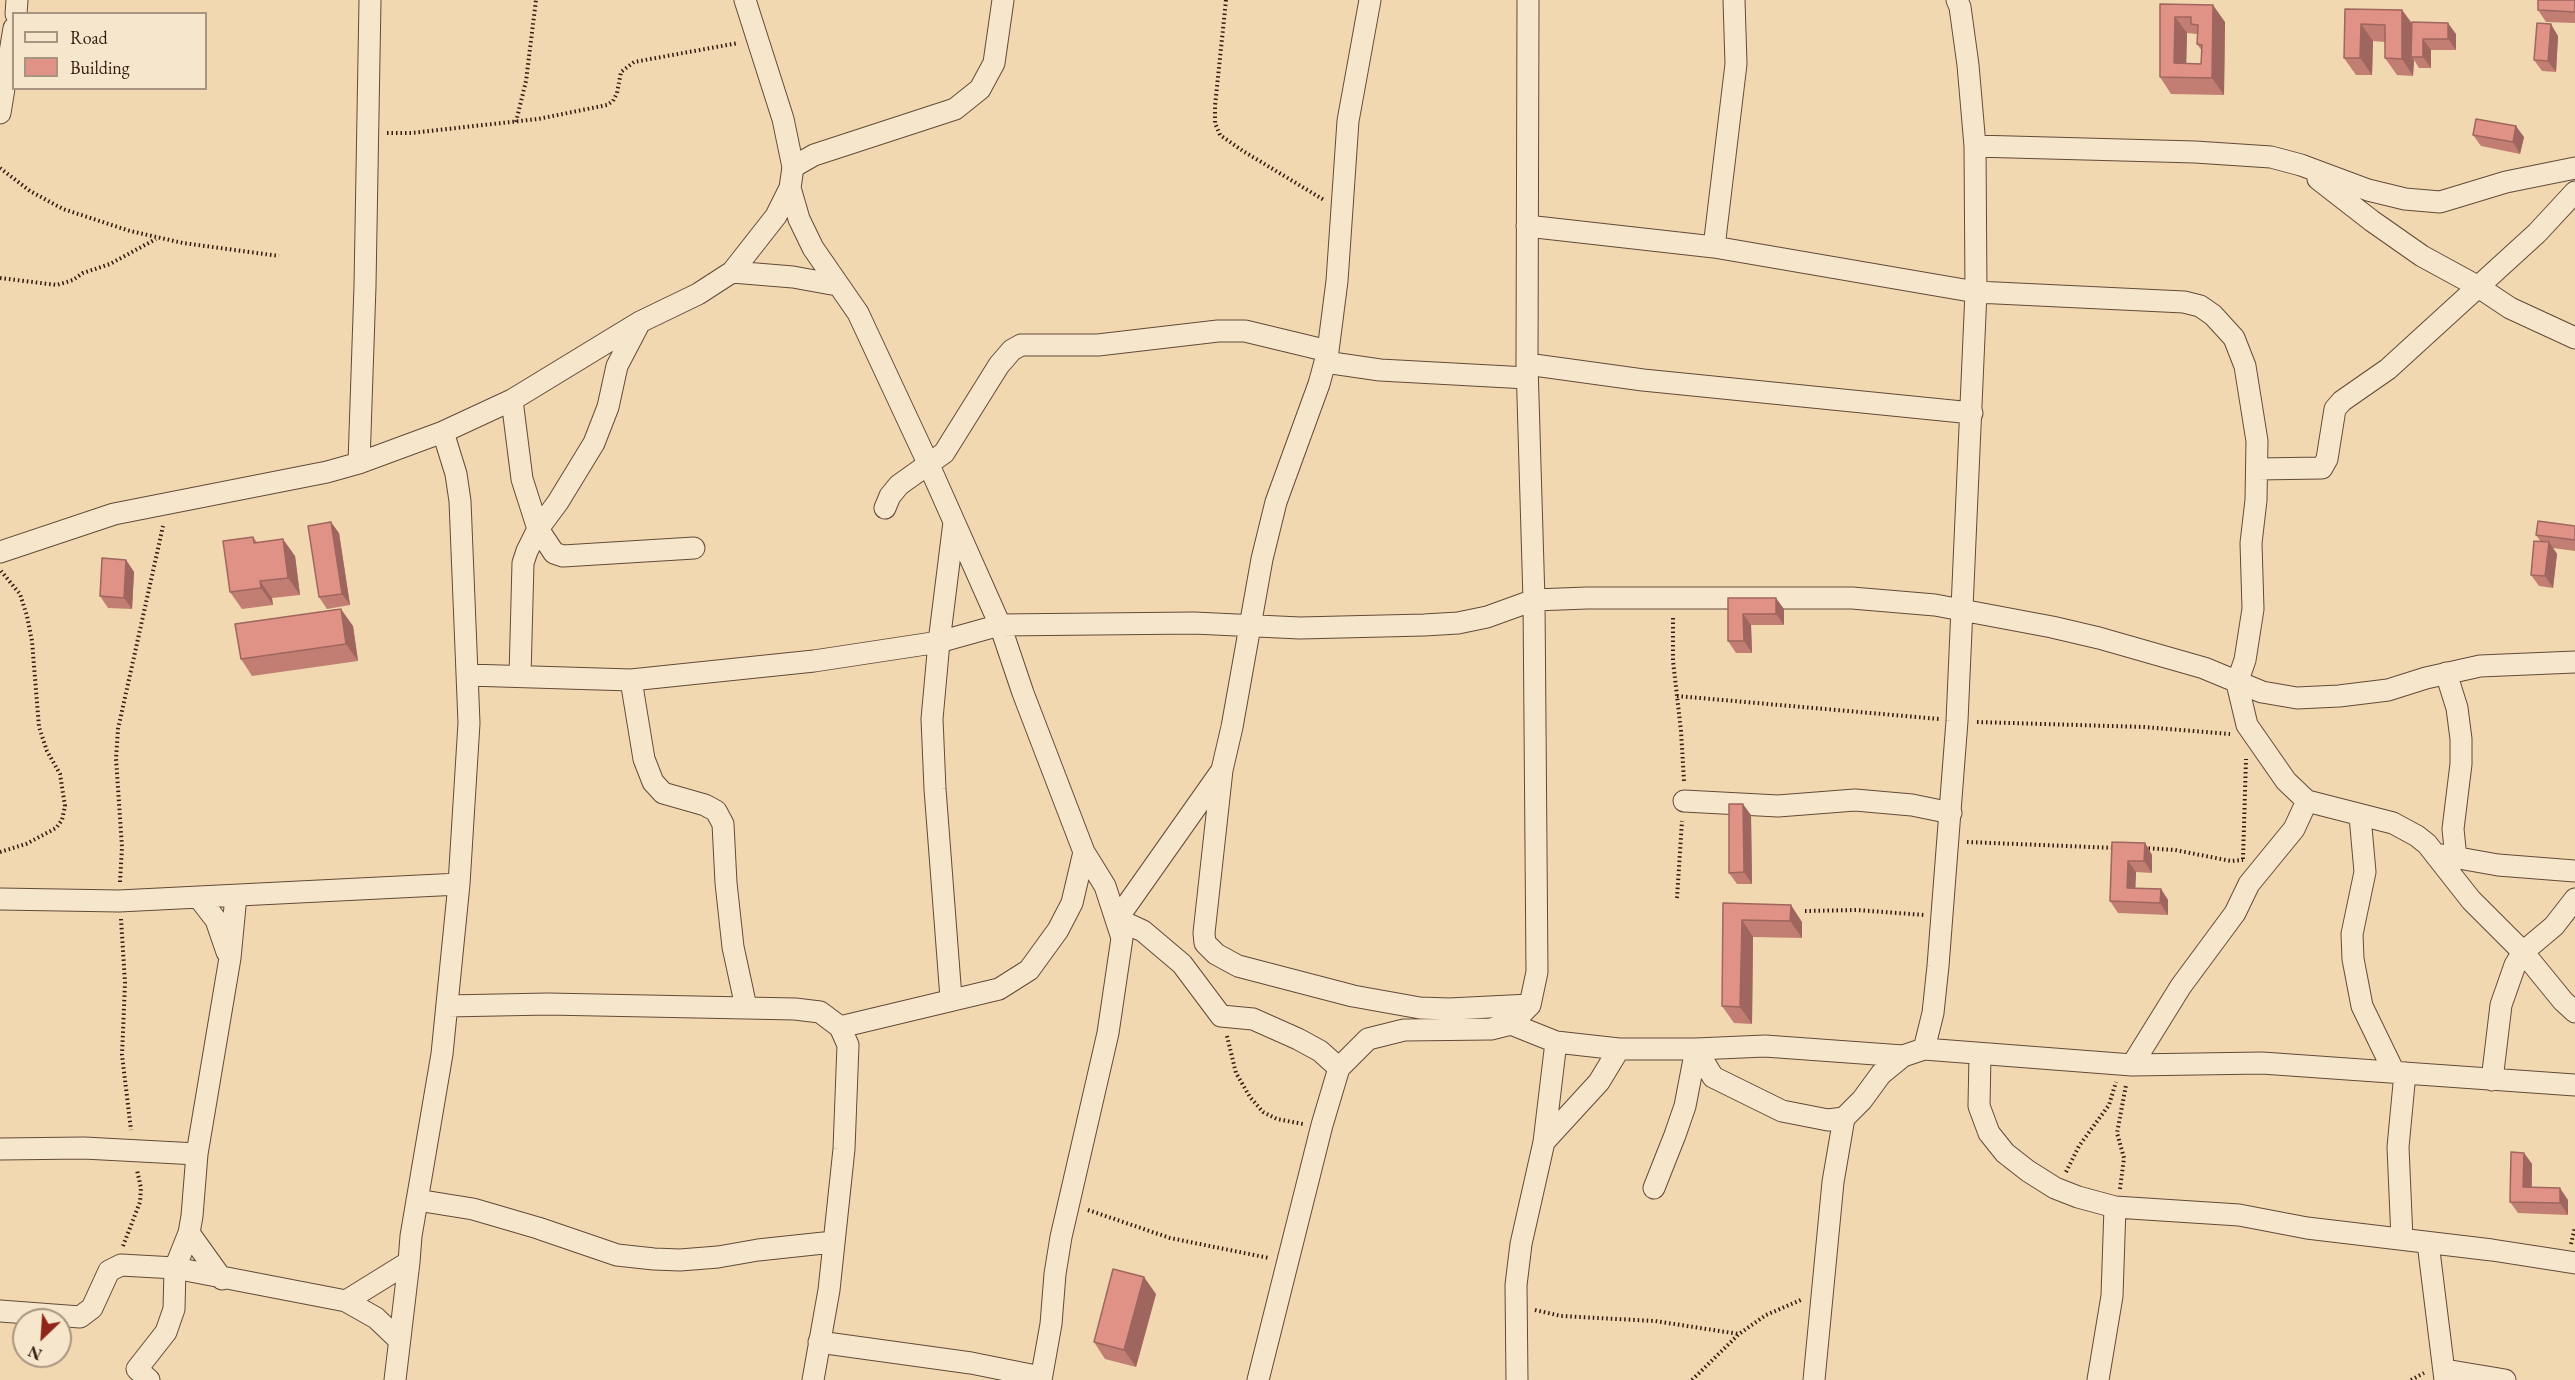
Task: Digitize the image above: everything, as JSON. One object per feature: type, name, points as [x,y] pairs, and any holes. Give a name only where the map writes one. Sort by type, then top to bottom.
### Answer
[{"type":"street","points":[[359,463],[370,0]]},
{"type":"street","points":[[0,552],[114,514],[359,463],[443,432],[512,400],[640,322],[698,294],[732,272],[776,216],[790,188],[794,166],[783,119],[745,0]]},
{"type":"street","points":[[794,166],[814,155],[955,109],[980,89],[994,63],[1003,0]]},
{"type":"street","points":[[1370,0],[1348,121],[1337,281],[1326,356],[1319,384],[1276,502],[1262,559],[1222,770],[1203,933],[1205,944],[1215,954],[1238,966],[1353,996],[1420,1008],[1530,1005]]},
{"type":"street","points":[[1258,1380],[1322,1125],[1339,1068],[1368,1039],[1404,1029],[1491,1029],[1511,1024],[1530,1005],[1538,972],[1534,782],[1534,600],[1527,371],[1528,0]]},
{"type":"street","points":[[1714,248],[1736,64],[1734,0]]},
{"type":"street","points":[[1924,1050],[1933,1013],[1951,813],[1963,609],[1976,292],[1975,146],[1968,65],[1957,0]]},
{"type":"street","points":[[0,113],[12,40]]},
{"type":"street","points":[[1975,146],[2271,157],[2301,165],[2368,190],[2405,199],[2440,202],[2506,182],[2575,168]]},
{"type":"street","points":[[2301,165],[2414,250],[2510,308],[2571,334]]},
{"type":"street","points":[[790,188],[799,219],[808,238],[837,285],[858,313],[878,351],[954,521],[1000,625],[1023,693],[1084,852],[1105,886],[1122,938],[1108,1034],[1055,1274],[1051,1324],[1041,1379],[971,1363],[819,1342]]},
{"type":"street","points":[[2256,469],[2322,468],[2327,459],[2335,409],[2342,401],[2388,369],[2537,232],[2575,192]]},
{"type":"street","points":[[1527,226],[1714,248],[1976,292],[2184,302],[2200,306],[2213,315],[2234,338],[2245,366],[2257,441],[2251,543],[2253,609],[2245,660],[2237,682],[2247,725],[2286,781],[2307,801],[2393,823],[2417,836],[2445,856],[2471,900],[2523,952],[2562,1001],[2575,1012]]},
{"type":"street","points":[[732,272],[793,277],[837,285]]},
{"type":"street","points":[[520,676],[523,564],[537,529],[558,502],[594,443],[605,415],[617,366],[640,322]]},
{"type":"street","points":[[885,508],[890,496],[899,485],[944,453],[999,365],[1012,350],[1021,345],[1098,345],[1218,331],[1245,331],[1380,370],[1527,371],[1972,413]]},
{"type":"street","points":[[512,400],[522,479],[537,529],[554,553],[563,556],[693,548]]},
{"type":"street","points":[[395,1380],[417,1200],[442,1054],[459,884],[469,723],[460,501],[456,474],[443,432]]},
{"type":"street","points":[[951,998],[932,719],[954,521]]},
{"type":"street","points":[[468,675],[631,680],[814,661],[939,642],[1000,625],[1194,623],[1311,627],[1458,623],[1487,617],[1534,600],[1673,599],[1852,598],[1901,600],[1963,609],[2052,627],[2150,651],[2280,696],[2314,698],[2388,690],[2446,673],[2510,663],[2575,662]]},
{"type":"street","points":[[2445,856],[2453,829],[2461,764],[2457,708],[2446,673]]},
{"type":"street","points":[[631,680],[644,759],[653,782],[663,793],[705,805],[716,811],[723,824],[733,947],[746,1007]]},
{"type":"street","points":[[1117,919],[1222,770]]},
{"type":"street","points":[[1684,801],[1778,806],[1855,800],[1912,805],[1951,813]]},
{"type":"street","points":[[2126,1064],[2226,927],[2249,884],[2294,829],[2307,801]]},
{"type":"street","points":[[2360,816],[2365,872],[2352,934],[2353,959],[2362,1006],[2399,1073],[2398,1147],[2402,1239]]},
{"type":"street","points":[[840,1027],[951,998],[999,989],[1029,970],[1058,930],[1072,903],[1084,852]]},
{"type":"street","points":[[2445,856],[2498,865],[2575,872]]},
{"type":"street","points":[[0,899],[119,901],[459,884]]},
{"type":"street","points":[[149,1380],[137,1369],[166,1332],[171,1321],[175,1268],[189,1233],[197,1154],[230,958],[236,896]]},
{"type":"street","points":[[199,898],[216,920],[230,958]]},
{"type":"street","points":[[2492,1080],[2501,1005],[2508,981],[2523,952],[2558,921],[2575,899]]},
{"type":"street","points":[[1117,919],[1143,931],[1182,964],[1221,1016],[1253,1019],[1320,1051],[1339,1068]]},
{"type":"street","points":[[447,1006],[548,1004],[746,1007],[820,1012],[840,1027],[848,1045],[849,1075],[844,1149],[829,1290],[813,1380]]},
{"type":"street","points":[[1511,1024],[1556,1042],[1619,1049],[1765,1046],[1903,1056],[1924,1050],[2126,1064],[2262,1063],[2575,1085]]},
{"type":"street","points":[[1517,1380],[1517,1304],[1521,1244],[1544,1142],[1556,1042]]},
{"type":"street","points":[[1544,1142],[1599,1082],[1619,1049]]},
{"type":"street","points":[[1696,1049],[1713,1077],[1750,1097],[1782,1111],[1828,1120],[1844,1118]]},
{"type":"street","points":[[1654,1188],[1678,1125],[1696,1049]]},
{"type":"street","points":[[1980,1054],[1978,1106],[1989,1133],[2005,1153],[2055,1188],[2078,1197],[2115,1207],[2239,1215],[2307,1228],[2575,1263]]},
{"type":"street","points":[[1814,1380],[1833,1182],[1844,1118],[1862,1100],[1881,1074],[1903,1056]]},
{"type":"street","points":[[0,1149],[84,1148],[197,1154]]},
{"type":"street","points":[[417,1200],[484,1212],[617,1255],[654,1259],[680,1260],[718,1257],[833,1242]]},
{"type":"street","points":[[2098,1380],[2112,1296],[2115,1207]]},
{"type":"street","points":[[189,1233],[222,1279]]},
{"type":"street","points":[[2428,1243],[2445,1375],[2505,1380]]},
{"type":"street","points":[[346,1301],[409,1262]]},
{"type":"street","points":[[0,1311],[80,1317],[92,1308],[108,1271],[121,1265],[175,1268],[222,1279],[346,1301],[376,1318],[399,1340]]},
{"type":"path","points":[[516,122],[527,71],[536,0]]},
{"type":"path","points":[[1226,0],[1215,106],[1215,123],[1220,135],[1274,171],[1343,210]]},
{"type":"path","points":[[368,134],[411,133],[516,122],[607,105],[613,101],[617,93],[621,72],[634,62],[758,40]]},
{"type":"path","points":[[0,168],[30,191],[63,209],[157,239],[279,256]]},
{"type":"path","points":[[0,278],[57,285],[110,264],[157,239]]},
{"type":"path","points":[[0,569],[20,594],[27,616],[32,641],[39,727],[47,751],[60,774],[65,806],[57,828],[26,844],[0,852]]},
{"type":"path","points":[[1673,599],[1673,661],[1684,762],[1684,801],[1677,898]]},
{"type":"path","points":[[1677,696],[1957,721],[2144,727],[2247,736],[2247,725]]},
{"type":"path","points":[[2243,860],[2246,758]]},
{"type":"path","points":[[1948,842],[2121,848]]},
{"type":"path","points":[[2142,848],[2175,850],[2231,861],[2251,857]]},
{"type":"path","points":[[1805,911],[1857,910],[1943,916]]},
{"type":"path","points":[[1221,1016],[1236,1073],[1250,1097],[1263,1112],[1288,1122],[1322,1125]]},
{"type":"path","points":[[2055,1188],[2085,1136],[2109,1105],[2126,1064]]},
{"type":"path","points":[[2115,1207],[2124,1167],[2117,1133],[2126,1064]]},
{"type":"path","points":[[1070,1205],[1170,1238],[1287,1262]]},
{"type":"path","points":[[1692,1380],[1739,1334],[1766,1315],[1823,1290]]},
{"type":"path","points":[[1517,1304],[1561,1316],[1655,1321],[1739,1334]]},
{"type":"building","points":[[2538,0],[2575,0],[2575,12],[2538,10]]},
{"type":"building","points":[[2160,4],[2213,5],[2212,78],[2160,77]],"holes":[[[2175,17],[2191,17],[2191,24],[2198,25],[2197,44],[2202,45],[2201,64],[2174,63]]]},
{"type":"building","points":[[2345,9],[2402,10],[2402,59],[2385,58],[2385,25],[2361,24],[2360,58],[2344,58]]},
{"type":"building","points":[[2412,22],[2448,23],[2448,39],[2423,39],[2423,57],[2411,57]]},
{"type":"building","points":[[2537,23],[2551,24],[2548,61],[2534,60]]},
{"type":"building","points":[[2476,119],[2516,126],[2513,142],[2473,135]]},
{"type":"building","points":[[2538,521],[2575,526],[2575,540],[2536,535]]},
{"type":"building","points":[[331,522],[342,594],[319,597],[308,526]]},
{"type":"building","points":[[253,537],[254,543],[283,539],[288,578],[260,581],[261,588],[230,592],[223,541]]},
{"type":"building","points":[[2534,541],[2549,542],[2545,576],[2531,575]]},
{"type":"building","points":[[102,558],[126,560],[124,598],[100,596]]},
{"type":"building","points":[[1728,598],[1776,598],[1776,614],[1743,614],[1744,641],[1728,641]]},
{"type":"building","points":[[341,609],[346,644],[241,659],[235,624]]},
{"type":"building","points":[[1729,804],[1743,804],[1744,872],[1729,873]]},
{"type":"building","points":[[2112,842],[2145,843],[2144,861],[2128,861],[2127,888],[2161,889],[2160,903],[2110,901]]},
{"type":"building","points":[[1723,903],[1791,905],[1790,921],[1742,920],[1740,1007],[1722,1006]]},
{"type":"building","points":[[2511,1152],[2524,1153],[2523,1187],[2560,1188],[2560,1203],[2510,1202]]},
{"type":"building","points":[[1113,1269],[1144,1277],[1124,1350],[1094,1342]]}]
